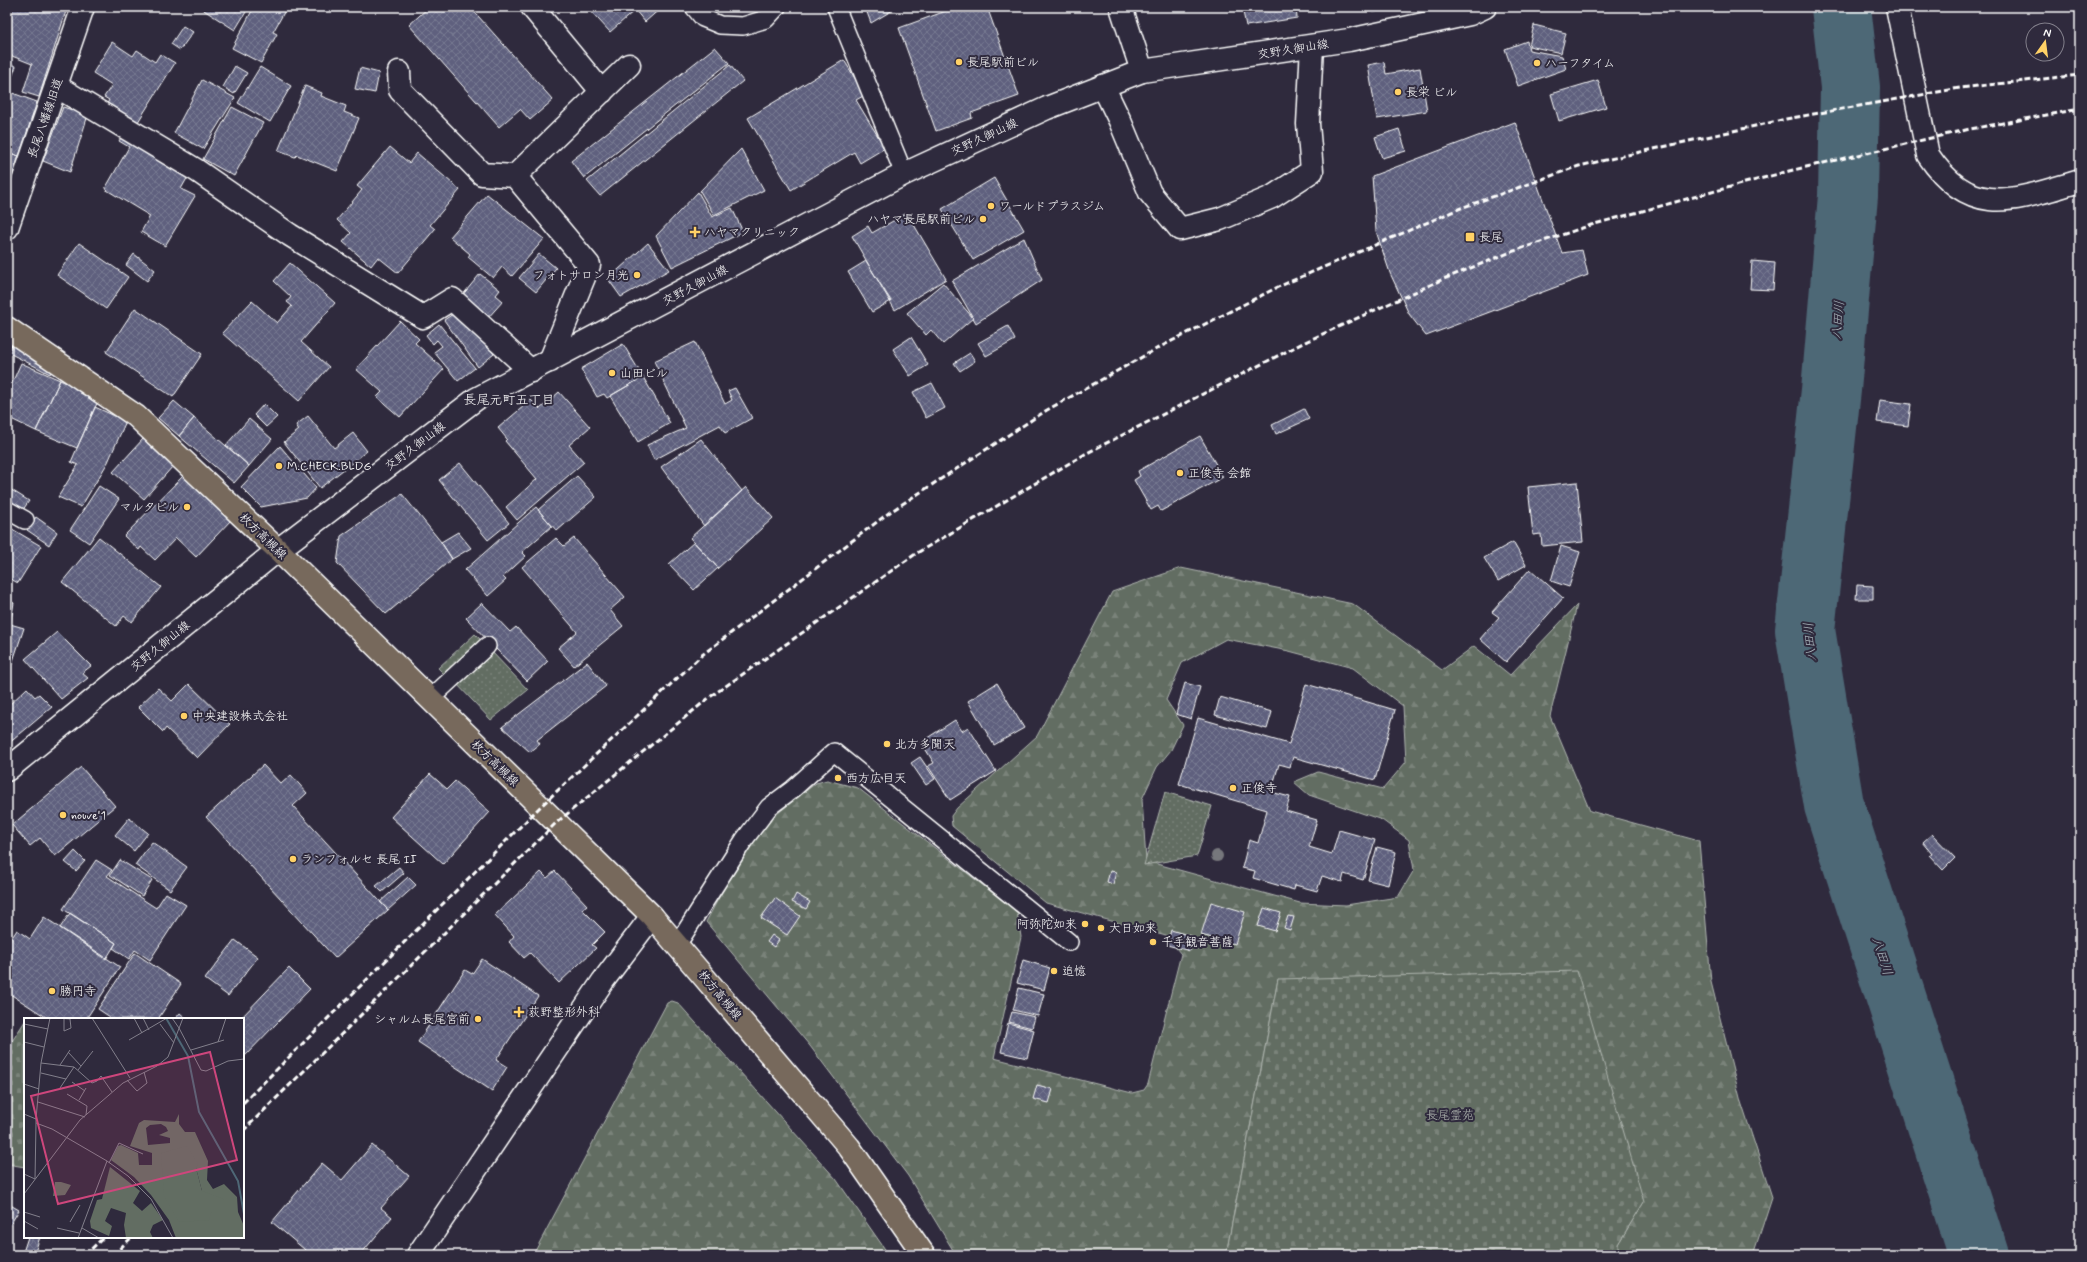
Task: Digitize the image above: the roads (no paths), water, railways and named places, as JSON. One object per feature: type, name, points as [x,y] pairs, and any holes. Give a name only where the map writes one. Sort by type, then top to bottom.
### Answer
[{"type":"main road","name":"枚方高槻線","points":[[7,328],[136,416],[278,550],[652,916],[848,1147],[924,1255]]},
{"type":"street","name":"長尾八幡線旧道","points":[[7,228],[83,7]]},
{"type":"street","points":[[532,7],[602,92]]},
{"type":"street","points":[[1121,7],[1142,71]]},
{"type":"street","name":"交野久御山線","points":[[7,770],[278,550],[476,399],[904,174],[1047,108],[1142,71],[1349,40],[1470,14],[1485,7]]},
{"type":"street","points":[[1897,7],[1928,155],[1941,174],[1963,192],[1995,200],[2022,198],[2080,181]]},
{"type":"street","points":[[1103,86],[1120,121],[1150,193],[1180,229],[1220,219],[1272,197],[1312,171],[1308,124],[1312,46]]},
{"type":"street","points":[[515,176],[629,65]]},
{"type":"street","points":[[56,86],[196,170],[290,235],[423,317],[452,299],[540,366],[589,265],[515,176],[482,174],[400,90],[399,72]]},
{"type":"street","points":[[418,1255],[603,981],[652,916]]},
{"type":"lane","points":[[694,7],[703,18],[720,25],[743,26],[766,19],[776,7]]},
{"type":"lane","points":[[836,7],[904,174]]},
{"type":"lane","points":[[7,510],[25,520]]},
{"type":"lane","points":[[430,700],[487,646]]},
{"type":"lane","points":[[677,945],[744,840],[769,807],[793,789],[834,752],[1070,942]]},
{"type":"waterway","name":"八田川","points":[[1841,7],[1850,87],[1848,196],[1831,390],[1805,630],[1834,805],[1979,1255]]},
{"type":"railway","points":[[244,1102],[540,807],[702,655],[890,512],[1047,410],[1160,347],[1280,286],[1461,208],[1579,166],[1786,119],[1960,88],[2080,75]]},
{"type":"railway","points":[[244,1130],[556,823],[710,697],[917,553],[1085,454],[1303,343],[1441,280],[1511,252],[1591,225],[1789,171],[1970,129],[2080,109]]},
{"type":"railway","points":[[85,1255],[103,1238]]},
{"type":"railway","points":[[113,1255],[131,1238]]},
{"type":"place","name":"長尾駅前ビル","points":[[959,62]]},
{"type":"place","name":"ハーフタイム","points":[[1537,63]]},
{"type":"place","name":"長栄 ビル","points":[[1398,92]]},
{"type":"place","name":"ワールドプラスジム","points":[[991,206]]},
{"type":"place","name":"ハヤマ長尾駅前ビル","points":[[983,219]]},
{"type":"place","name":"ハヤマクリニック","points":[[695,232]]},
{"type":"place","name":"長尾","points":[[1470,237]]},
{"type":"place","name":"フォトサロン月光","points":[[637,275]]},
{"type":"place","name":"山田ビル","points":[[612,373]]},
{"type":"place","name":"M.CHECK.BLDG","points":[[279,466]]},
{"type":"place","name":"正俊寺 会館","points":[[1180,473]]},
{"type":"place","name":"マルタビル","points":[[187,507]]},
{"type":"place","name":"中央建設株式会社","points":[[184,716]]},
{"type":"place","name":"北方多聞天","points":[[887,744]]},
{"type":"place","name":"西方広目天","points":[[838,778]]},
{"type":"place","name":"正俊寺","points":[[1233,788]]},
{"type":"place","name":"nouve'1","points":[[63,815]]},
{"type":"place","name":"ランフォルセ 長尾 II","points":[[293,859]]},
{"type":"place","name":"阿弥陀如来","points":[[1085,924]]},
{"type":"place","name":"大日如来","points":[[1101,928]]},
{"type":"place","name":"千手観音菩薩","points":[[1153,942]]},
{"type":"place","name":"追憶","points":[[1054,971]]},
{"type":"place","name":"勝円寺","points":[[52,991]]},
{"type":"place","name":"荻野整形外科","points":[[519,1012]]},
{"type":"place","name":"シャルム長尾宮前","points":[[478,1019]]},
{"type":"district","name":"長尾元町五丁目","points":[[509,399]]},
{"type":"park label","name":"長尾霊苑","points":[[1450,1115]]}]
